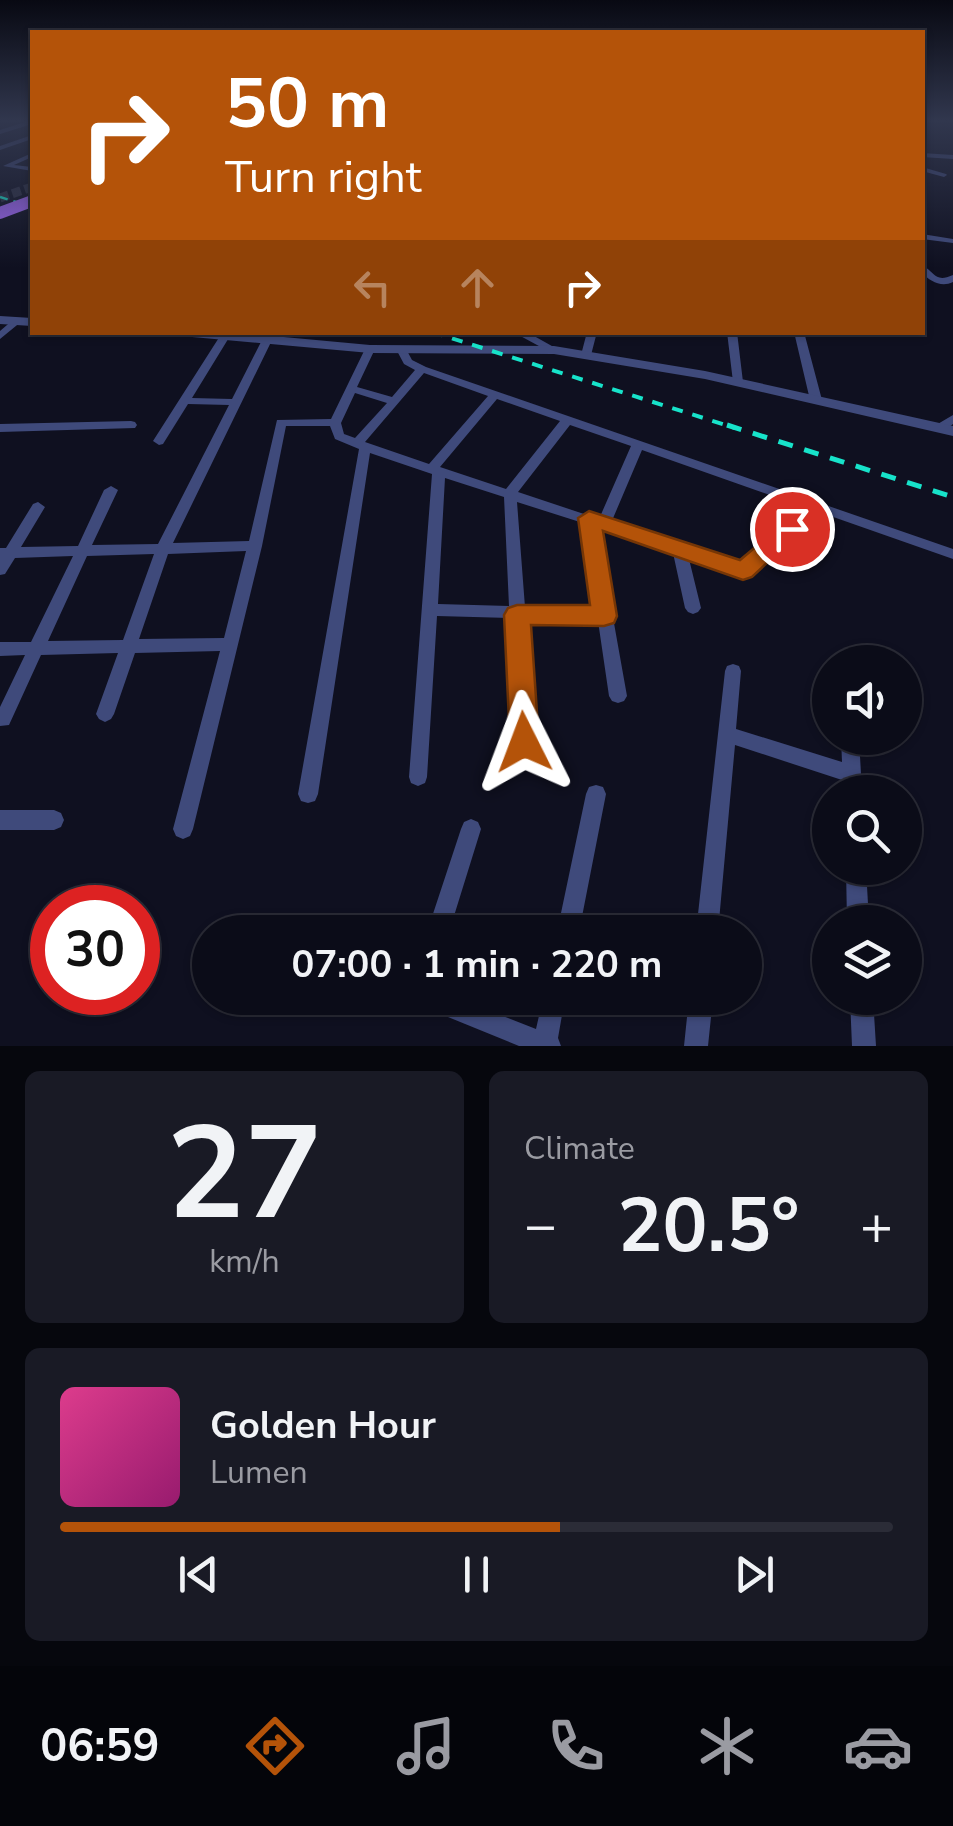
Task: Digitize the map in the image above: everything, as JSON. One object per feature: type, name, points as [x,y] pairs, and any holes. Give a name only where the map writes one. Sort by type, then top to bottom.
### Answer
[{"type":"main road","points":[[0,210],[30,199]]},
{"type":"street","points":[[925,170],[944,176]]},
{"type":"street","points":[[925,236],[953,241]]},
{"type":"street","points":[[925,270],[934,280],[953,278]]},
{"type":"street","points":[[0,320],[30,321]]},
{"type":"street","points":[[0,336],[17,321]]},
{"type":"street","points":[[214,335],[370,349],[554,350],[738,382],[949,426]]},
{"type":"street","points":[[524,335],[554,350]]},
{"type":"street","points":[[586,355],[591,335]]},
{"type":"street","points":[[732,335],[738,382]]},
{"type":"street","points":[[799,335],[816,400]]},
{"type":"street","points":[[159,441],[225,336]]},
{"type":"street","points":[[105,714],[162,548],[267,340]]},
{"type":"street","points":[[370,349],[335,422],[338,436],[361,446],[743,570],[816,508]]},
{"type":"street","points":[[401,349],[408,362],[422,369],[953,554]]},
{"type":"street","points":[[308,794],[361,446],[422,369]]},
{"type":"street","points":[[351,389],[394,401]]},
{"type":"street","points":[[418,777],[435,469],[495,395]]},
{"type":"street","points":[[184,402],[234,402]]},
{"type":"street","points":[[524,742],[510,493],[567,420]]},
{"type":"street","points":[[182,828],[255,546],[280,422],[335,422]]},
{"type":"street","points":[[0,428],[131,426]]},
{"type":"street","points":[[618,696],[604,616],[596,521],[638,446]]},
{"type":"street","points":[[3,719],[112,490]]},
{"type":"street","points":[[0,570],[5,553],[38,507]]},
{"type":"street","points":[[5,553],[255,546]]},
{"type":"street","points":[[679,547],[692,608]]},
{"type":"street","points":[[430,610],[604,616]]},
{"type":"street","points":[[0,648],[230,644]]},
{"type":"street","points":[[709,915],[733,671]]},
{"type":"street","points":[[727,734],[831,775]]},
{"type":"street","points":[[571,915],[596,794]]},
{"type":"street","points":[[0,820],[54,820]]},
{"type":"street","points":[[443,915],[471,828]]},
{"type":"street","points":[[471,1015],[546,1045],[551,1015]]},
{"type":"street","points":[[696,1046],[699,1015]]},
{"type":"street","points":[[863,1015],[864,1046]]},
{"type":"tunnel","points":[[0,198],[30,188]]},
{"type":"railway","points":[[0,197],[30,206]]},
{"type":"railway","points":[[441,335],[735,428]]},
{"type":"railway","points":[[727,425],[953,497]]},
{"type":"route","points":[[524,742],[517,615],[604,616],[589,518],[743,570],[792,529]]}]
